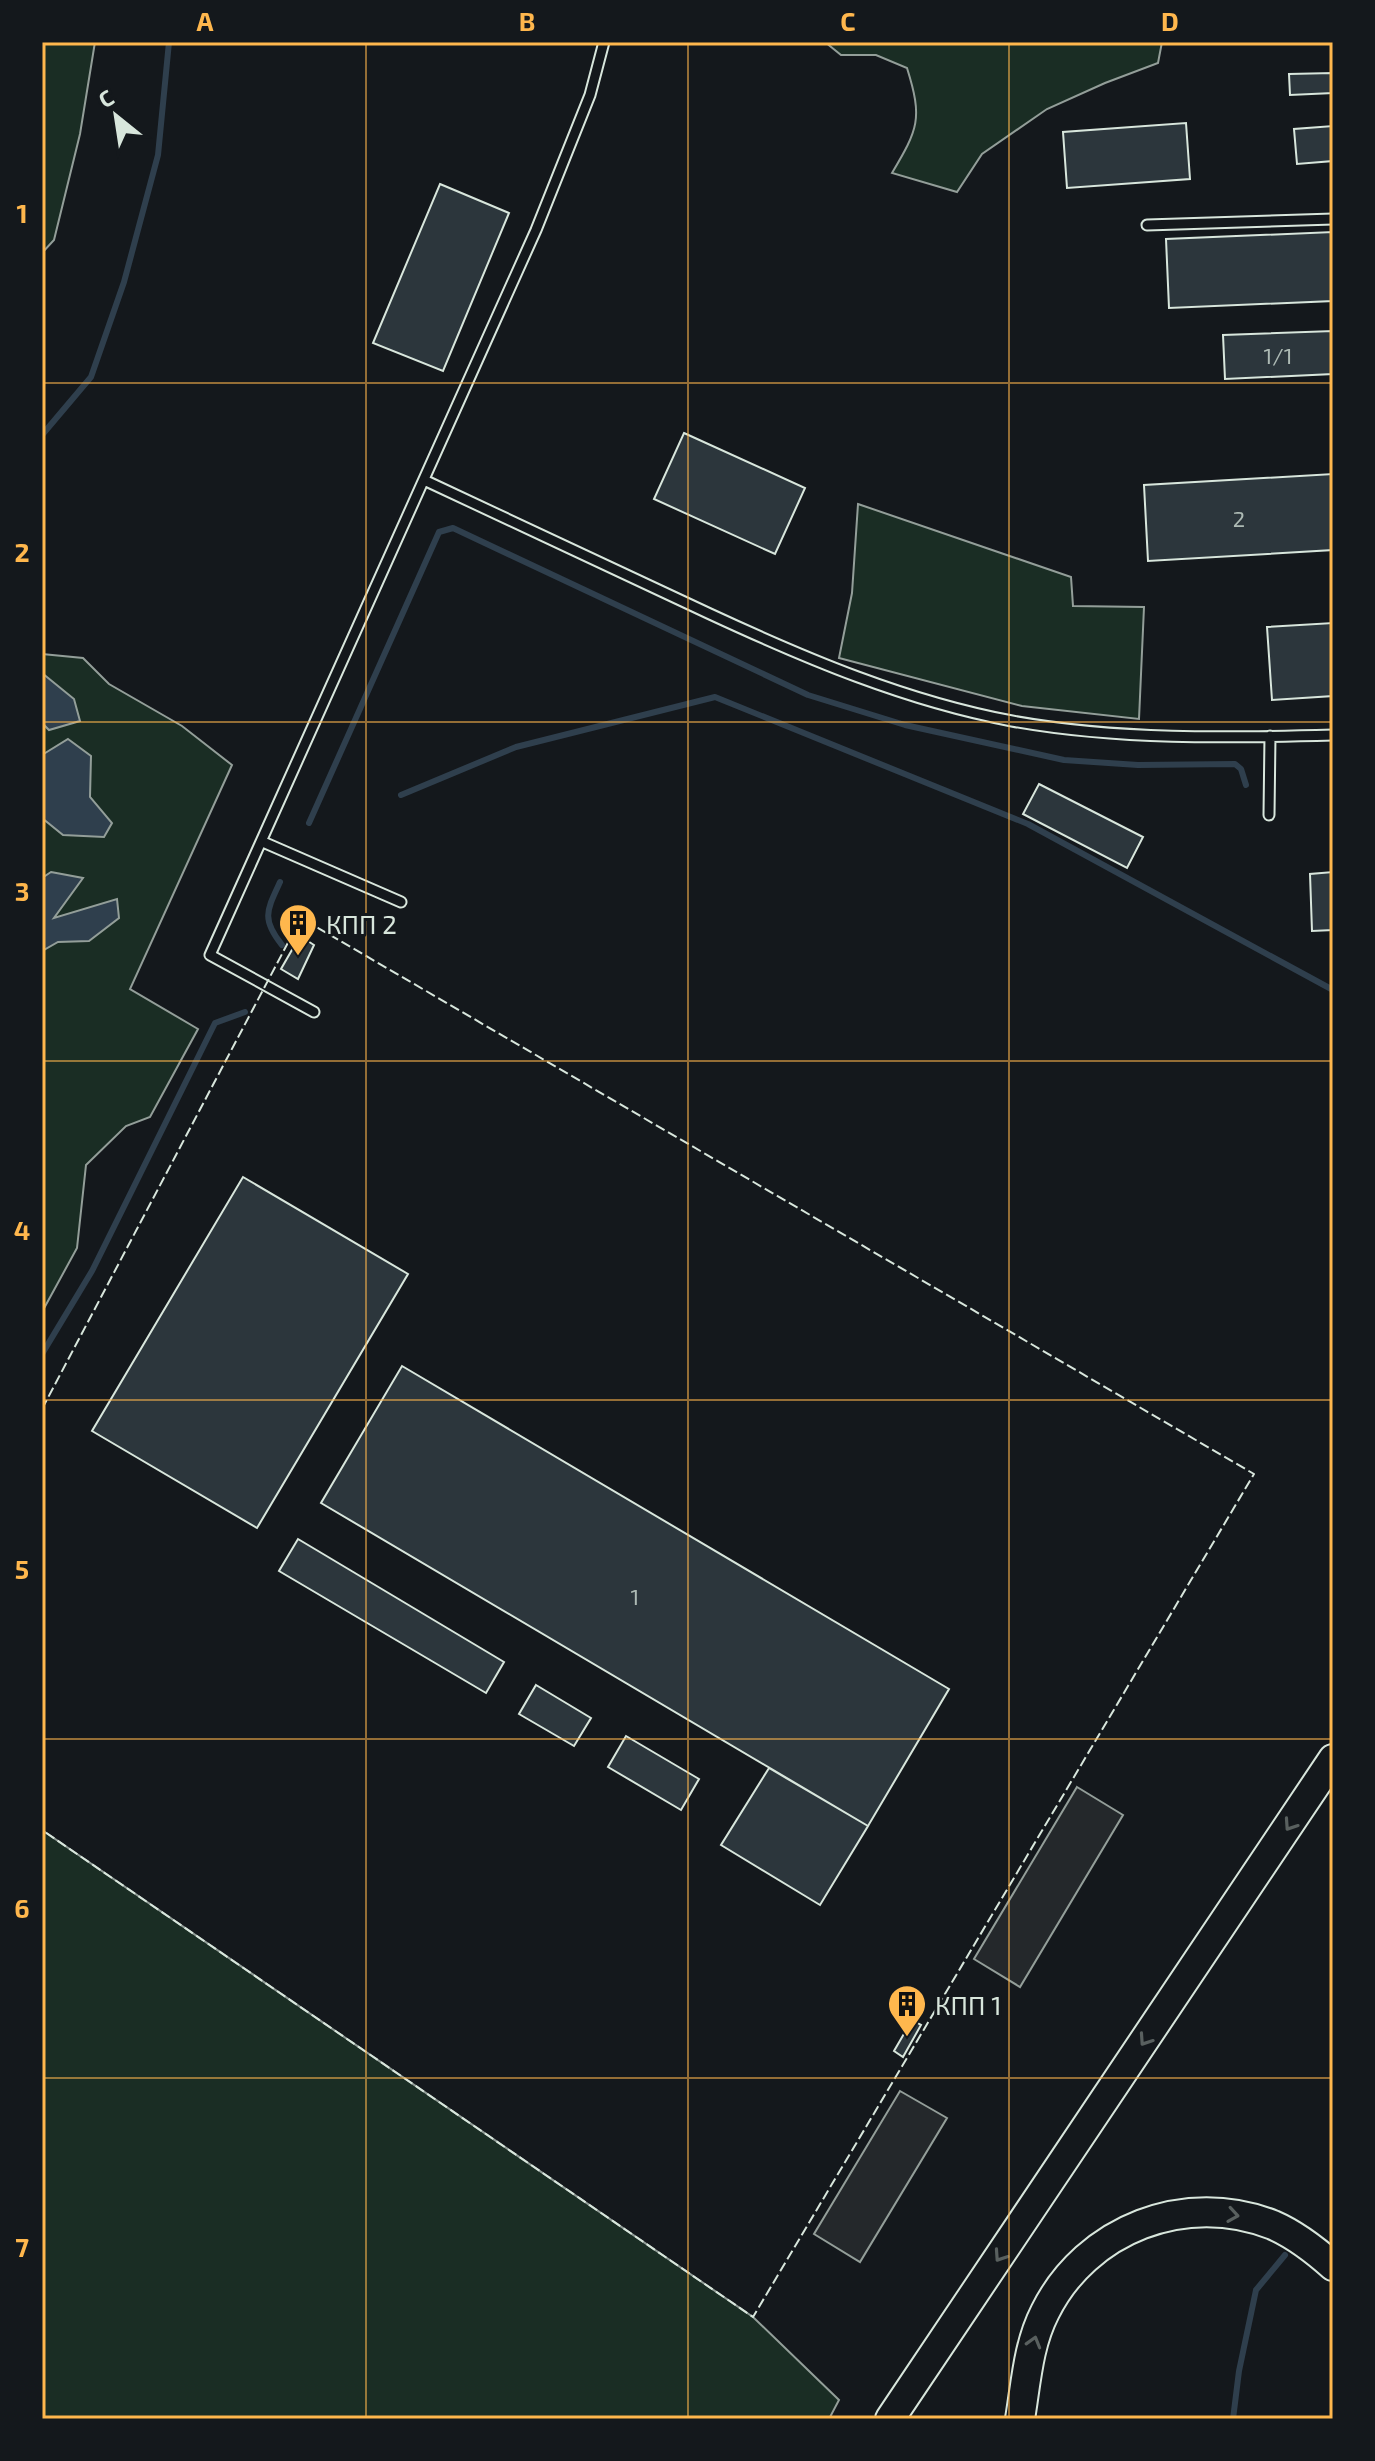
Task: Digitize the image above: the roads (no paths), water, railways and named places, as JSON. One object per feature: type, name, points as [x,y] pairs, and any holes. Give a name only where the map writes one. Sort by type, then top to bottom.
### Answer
[{"type":"main road","points":[[890,2419],[1333,1759]]},
{"type":"main road","points":[[1020,2419],[1035,2336],[1056,2292],[1088,2255],[1130,2228],[1177,2214],[1226,2213],[1273,2225],[1305,2243],[1333,2266]]},
{"type":"lane","points":[[314,1012],[210,955],[536,230],[590,95],[604,42]]},
{"type":"lane","points":[[1147,225],[1333,219]]},
{"type":"lane","points":[[424,480],[771,643],[911,695],[972,712],[1065,729],[1143,734],[1333,735]]},
{"type":"lane","points":[[1269,815],[1270,736]]},
{"type":"lane","points":[[263,842],[401,902]]},
{"type":"water","points":[[42,673],[74,699],[80,721],[49,730],[42,723]]},
{"type":"water","points":[[68,739],[91,756],[90,797],[112,823],[104,837],[63,835],[42,818],[42,755]]},
{"type":"water","points":[[51,872],[83,878],[54,918],[117,899],[119,918],[89,941],[58,942],[42,951],[42,878]]},
{"type":"waterway","points":[[42,435],[91,377],[124,282],[158,155],[169,42]]},
{"type":"waterway","points":[[309,823],[439,532],[453,528],[808,695],[905,725],[1064,760],[1138,765],[1235,764],[1241,769],[1246,785]]},
{"type":"waterway","points":[[401,795],[516,747],[715,697],[1028,824],[1333,990]]},
{"type":"waterway","points":[[280,882],[268,914],[271,928],[282,945]]},
{"type":"waterway","points":[[42,1354],[92,1271],[215,1023],[245,1012]]},
{"type":"waterway","points":[[1233,2419],[1239,2371],[1256,2290],[1285,2255]]},
{"type":"place","name":"КПП 2","points":[[298,957]]},
{"type":"place","name":"КПП 1","points":[[907,2038]]}]
